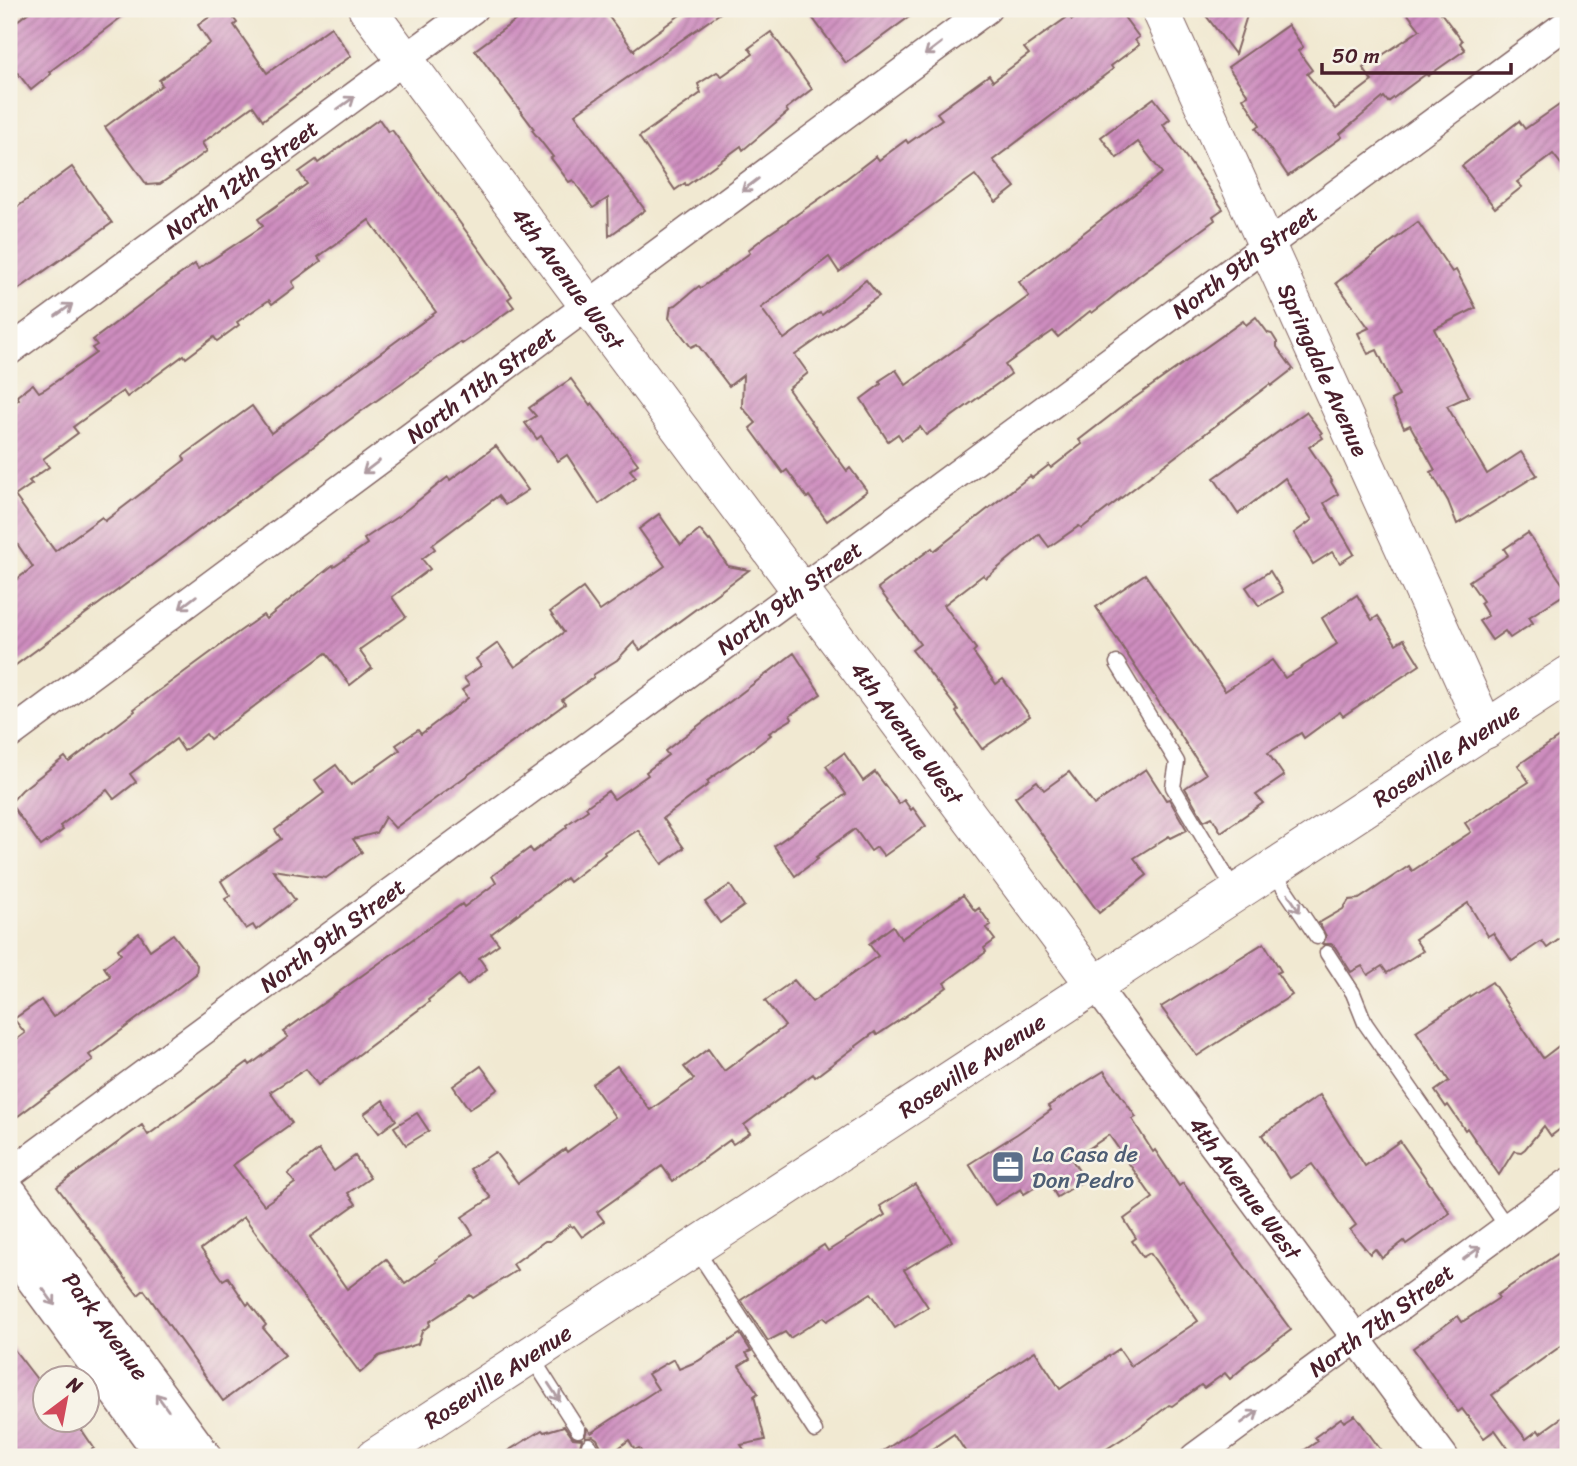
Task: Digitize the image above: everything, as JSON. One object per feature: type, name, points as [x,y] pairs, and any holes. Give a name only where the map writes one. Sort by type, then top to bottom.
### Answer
[{"type":"main road","name":"Park Avenue","points":[[9,1195],[202,1457]]},
{"type":"main road","name":"Park Avenue","points":[[9,1242],[167,1457]]},
{"type":"street","name":"4th Avenue West","points":[[367,9],[1444,1457]]},
{"type":"street","name":"North 12th Street","points":[[9,351],[473,9]]},
{"type":"street","name":"North 11th Street","points":[[9,735],[988,9]]},
{"type":"street","name":"Springdale Avenue","points":[[1160,9],[1486,730]]},
{"type":"street","name":"North 9th Street","points":[[9,1174],[1568,23]]},
{"type":"street","name":"Roseville Avenue","points":[[393,1453],[530,1355],[1568,675]]},
{"type":"street","name":"North 7th Street","points":[[1195,1457],[1568,1182]]},
{"type":"lane","points":[[1117,663],[1177,762],[1173,787],[1236,892]]},
{"type":"lane","points":[[1272,869],[1317,937]]},
{"type":"lane","points":[[1327,953],[1353,993],[1365,1023],[1507,1227]]},
{"type":"lane","points":[[694,1247],[815,1431]]},
{"type":"lane","points":[[530,1355],[578,1430]]},
{"type":"building","points":[[33,9],[132,9],[49,72],[51,74],[31,90],[9,62],[9,27]]},
{"type":"building","points":[[221,9],[227,9],[237,23],[234,25],[267,73],[331,27],[351,56],[263,120],[253,106],[202,143],[207,151],[191,163],[160,184],[147,185],[105,127],[162,85],[159,80],[210,43],[198,25]]},
{"type":"building","points":[[531,9],[603,9],[635,52],[634,49],[688,9],[726,9],[575,114],[645,210],[609,236],[608,198],[593,208],[573,180],[569,182],[532,130],[534,129],[475,50]]},
{"type":"building","points":[[806,9],[920,9],[846,63]]},
{"type":"building","points":[[1087,9],[1118,9],[1139,37],[1135,40],[1139,45],[1111,66],[1113,69],[993,160],[1015,187],[996,202],[975,175],[839,272],[829,257],[761,308],[784,339],[820,313],[822,315],[866,280],[879,296],[795,355],[808,373],[788,389],[847,471],[850,468],[867,491],[827,521],[787,470],[783,473],[750,428],[756,423],[742,407],[743,375],[729,386],[697,344],[691,347],[669,318],[671,306],[750,253],[748,250],[766,236],[876,156],[879,160],[942,119],[937,113],[989,75],[993,81],[1029,54],[1024,48],[1069,16],[1072,20]]},
{"type":"building","points":[[1201,9],[1249,9],[1235,54]]},
{"type":"building","points":[[1404,9],[1438,9],[1462,41],[1460,43],[1465,50],[1388,102],[1384,97],[1340,134],[1342,137],[1288,176],[1256,128],[1260,125],[1243,98],[1248,95],[1228,67],[1288,25],[1303,47],[1298,51],[1312,70],[1307,74],[1335,109],[1372,81],[1363,68],[1420,30]]},
{"type":"building","points":[[771,32],[812,89],[786,109],[788,112],[743,150],[741,146],[686,186],[685,183],[675,190],[639,137],[701,93],[698,84],[717,72],[722,76],[753,54],[749,48]]},
{"type":"building","points":[[1154,98],[1170,119],[1163,125],[1223,209],[1213,216],[1215,220],[1058,337],[1053,331],[1005,365],[1011,374],[926,435],[920,427],[902,440],[898,434],[888,441],[861,399],[881,384],[879,381],[896,370],[906,385],[1029,296],[1019,282],[1162,173],[1138,142],[1117,158],[1101,137]]},
{"type":"building","points":[[1568,99],[1568,173],[1553,154],[1517,182],[1522,187],[1495,208],[1462,166],[1519,121],[1525,129]]},
{"type":"building","points":[[379,119],[388,132],[392,130],[482,253],[512,296],[508,299],[514,307],[363,410],[9,670],[9,585],[33,567],[9,532],[9,407],[19,399],[17,396],[33,384],[39,392],[96,353],[92,348],[97,345],[93,340],[171,281],[195,264],[198,269],[263,226],[258,219],[307,184],[299,172],[316,160],[318,163]],"holes":[[[369,220],[436,312],[271,433],[252,406],[183,456],[185,460],[105,521],[102,517],[55,551],[15,496],[32,484],[29,481],[49,467],[43,459],[78,433],[73,427],[123,391],[127,397],[184,355],[186,358],[214,337],[217,341],[239,325],[237,322],[269,300],[272,304],[295,287],[292,282],[321,261],[318,257]]]},
{"type":"building","points":[[72,167],[112,223],[9,296],[9,213]]},
{"type":"building","points":[[1418,222],[1452,272],[1456,270],[1476,308],[1434,329],[1469,396],[1447,406],[1487,474],[1521,452],[1537,475],[1457,524],[1448,501],[1431,472],[1435,470],[1410,425],[1404,428],[1391,400],[1399,396],[1377,350],[1368,354],[1358,333],[1369,328],[1336,283]]},
{"type":"building","points":[[1256,317],[1268,333],[1272,334],[1277,347],[1293,369],[1082,528],[1079,526],[1049,547],[1039,534],[986,578],[983,575],[944,605],[976,649],[973,652],[996,684],[1003,679],[1030,716],[982,749],[956,712],[958,710],[912,650],[920,644],[878,588],[932,548],[934,551],[1030,476],[1032,478],[1049,465],[1051,468],[1082,444],[1079,440],[1119,409],[1243,321],[1246,325]]},
{"type":"building","points":[[571,379],[638,464],[630,470],[636,477],[599,504],[567,455],[558,461],[541,436],[537,439],[525,423],[536,416],[529,408]]},
{"type":"building","points":[[1306,412],[1323,438],[1309,447],[1338,494],[1324,503],[1354,554],[1340,563],[1332,552],[1313,564],[1294,533],[1312,520],[1285,478],[1238,514],[1214,478]]},
{"type":"building","points":[[496,446],[528,490],[505,505],[498,496],[432,545],[435,549],[422,559],[430,569],[392,597],[406,617],[359,650],[372,668],[350,685],[326,653],[210,739],[206,734],[184,751],[176,739],[130,774],[136,782],[114,799],[107,790],[60,826],[63,830],[41,846],[10,803],[22,790],[65,757],[69,762],[135,711],[134,709],[263,615],[266,619],[333,565],[334,567],[367,544],[364,539],[448,477],[450,480]]},
{"type":"building","points":[[659,514],[681,545],[700,530],[728,566],[749,570],[640,650],[634,642],[617,660],[562,700],[565,704],[395,828],[385,817],[376,833],[353,839],[362,852],[326,878],[273,870],[295,900],[256,930],[253,925],[246,929],[225,899],[230,896],[221,881],[281,839],[275,830],[324,793],[315,780],[336,765],[351,785],[400,750],[396,745],[418,730],[421,734],[468,698],[462,690],[469,685],[464,678],[481,666],[476,659],[498,643],[515,667],[564,632],[550,612],[583,588],[600,611],[665,566],[639,529]]},
{"type":"building","points":[[1528,533],[1568,592],[1529,617],[1533,623],[1510,638],[1505,631],[1492,640],[1479,621],[1488,616],[1480,603],[1483,601],[1469,581],[1508,555],[1504,549]]},
{"type":"building","points":[[1270,571],[1283,592],[1259,606],[1246,587]]},
{"type":"building","points":[[1145,574],[1225,691],[1272,660],[1285,678],[1337,644],[1322,618],[1357,595],[1372,620],[1378,616],[1396,644],[1404,639],[1420,665],[1343,716],[1340,712],[1304,738],[1301,733],[1268,753],[1284,776],[1256,795],[1263,803],[1221,832],[1212,817],[1204,821],[1185,788],[1206,774],[1096,607]]},
{"type":"building","points":[[794,653],[821,694],[790,715],[792,719],[769,733],[771,735],[707,781],[709,784],[663,818],[684,848],[662,864],[638,830],[604,852],[605,854],[569,882],[566,878],[491,934],[499,944],[479,958],[487,969],[467,985],[459,975],[428,1000],[429,1002],[318,1085],[306,1069],[270,1092],[292,1123],[233,1165],[264,1205],[295,1183],[288,1174],[319,1150],[334,1171],[355,1156],[370,1178],[348,1193],[356,1204],[310,1237],[347,1289],[386,1259],[405,1284],[473,1234],[462,1217],[491,1198],[470,1169],[495,1152],[518,1183],[615,1117],[592,1084],[617,1066],[650,1110],[694,1079],[684,1067],[708,1049],[724,1071],[785,1026],[765,1001],[794,980],[812,1002],[878,956],[869,944],[893,926],[901,939],[963,895],[975,911],[979,908],[991,925],[986,928],[995,940],[984,948],[986,952],[944,983],[947,987],[931,999],[877,1035],[875,1032],[744,1125],[750,1133],[733,1144],[730,1140],[673,1181],[662,1166],[597,1212],[604,1221],[582,1237],[574,1226],[570,1225],[513,1264],[517,1270],[473,1298],[470,1295],[429,1322],[430,1325],[422,1331],[418,1344],[379,1356],[360,1373],[244,1217],[201,1249],[223,1280],[228,1277],[247,1305],[249,1303],[266,1325],[263,1328],[285,1355],[223,1401],[144,1290],[138,1295],[57,1187],[142,1125],[148,1135],[248,1062],[250,1065],[288,1037],[283,1032],[462,904],[464,907],[496,883],[492,876],[530,848],[533,852],[588,810],[586,807],[608,791],[614,799],[648,775],[646,772],[668,755],[665,751]]},
{"type":"building","points":[[1568,731],[1568,933],[1547,948],[1542,941],[1512,961],[1493,933],[1488,936],[1468,903],[1415,939],[1423,951],[1387,973],[1382,966],[1368,975],[1362,966],[1351,972],[1335,947],[1323,944],[1326,936],[1319,923],[1343,909],[1349,900],[1359,899],[1409,866],[1412,871],[1471,832],[1465,823],[1529,782],[1518,765]]},
{"type":"building","points":[[844,753],[863,781],[875,772],[899,804],[904,800],[926,826],[884,856],[877,847],[871,851],[855,829],[795,876],[774,846],[846,794],[826,766]]},
{"type":"building","points":[[1146,769],[1166,800],[1169,799],[1187,830],[1171,838],[1169,836],[1134,858],[1147,875],[1099,913],[1015,797],[1037,781],[1044,790],[1069,772],[1094,805]]},
{"type":"building","points":[[730,885],[744,906],[720,923],[705,902]]},
{"type":"building","points":[[139,933],[150,950],[173,934],[197,965],[196,974],[89,1055],[93,1060],[18,1116],[9,1103],[9,1045],[25,1033],[14,1019],[41,1000],[53,1017],[110,976],[104,967],[121,954],[118,949]]},
{"type":"building","points":[[1264,943],[1281,971],[1277,973],[1292,995],[1197,1056],[1161,1007]]},
{"type":"building","points":[[1492,982],[1543,1058],[1560,1045],[1568,1056],[1568,1123],[1551,1136],[1544,1126],[1525,1149],[1521,1152],[1514,1151],[1499,1175],[1467,1128],[1465,1130],[1435,1091],[1449,1081],[1416,1031]]},
{"type":"building","points":[[481,1066],[498,1089],[469,1109],[453,1086]]},
{"type":"building","points":[[1104,1071],[1136,1117],[1132,1119],[1153,1152],[1155,1150],[1179,1186],[1183,1183],[1291,1330],[1230,1379],[1225,1373],[1204,1388],[1201,1385],[1094,1457],[969,1457],[954,1434],[920,1457],[874,1457],[1035,1351],[1060,1389],[1119,1349],[1131,1366],[1198,1321],[1150,1253],[1143,1257],[1132,1241],[1136,1238],[1124,1219],[1153,1198],[1109,1135],[1072,1160],[1085,1180],[1057,1197],[1047,1180],[1024,1194],[1021,1189],[995,1205],[969,1164],[1051,1110],[1048,1106]]},
{"type":"building","points":[[1320,1095],[1365,1166],[1400,1141],[1450,1213],[1382,1258],[1375,1249],[1370,1254],[1350,1230],[1356,1225],[1312,1164],[1290,1178],[1262,1135]]},
{"type":"building","points":[[383,1100],[396,1120],[379,1133],[364,1114]]},
{"type":"building","points":[[417,1113],[429,1131],[406,1145],[394,1127]]},
{"type":"building","points":[[915,1184],[952,1241],[904,1270],[928,1307],[895,1328],[871,1293],[827,1321],[824,1317],[790,1338],[785,1332],[768,1341],[741,1300],[824,1245],[828,1251],[885,1215],[880,1206]]},
{"type":"building","points":[[1568,1247],[1568,1341],[1492,1395],[1526,1439],[1538,1430],[1540,1433],[1568,1413],[1568,1457],[1500,1457],[1510,1451],[1495,1430],[1484,1438],[1462,1409],[1458,1412],[1413,1348],[1458,1316],[1462,1322],[1499,1298],[1497,1295]]},
{"type":"building","points":[[740,1334],[751,1351],[746,1353],[750,1359],[739,1366],[758,1393],[754,1396],[765,1440],[741,1445],[749,1457],[645,1457],[639,1448],[635,1450],[629,1440],[607,1457],[597,1439],[593,1436],[585,1437],[587,1428],[591,1433],[658,1389],[648,1374],[674,1359],[679,1369],[698,1361]]},
{"type":"building","points":[[9,1343],[32,1373],[32,1434],[84,1434],[94,1448],[81,1457],[9,1457]]},
{"type":"building","points":[[1355,1415],[1386,1457],[1294,1457],[1318,1441],[1315,1437],[1341,1418],[1344,1422]]},
{"type":"building","points":[[564,1426],[573,1438],[582,1439],[580,1446],[586,1457],[498,1457],[542,1430],[544,1432]]},
{"type":"place","name":"La Casa de Don Pedro","points":[[1008,1167]]}]
